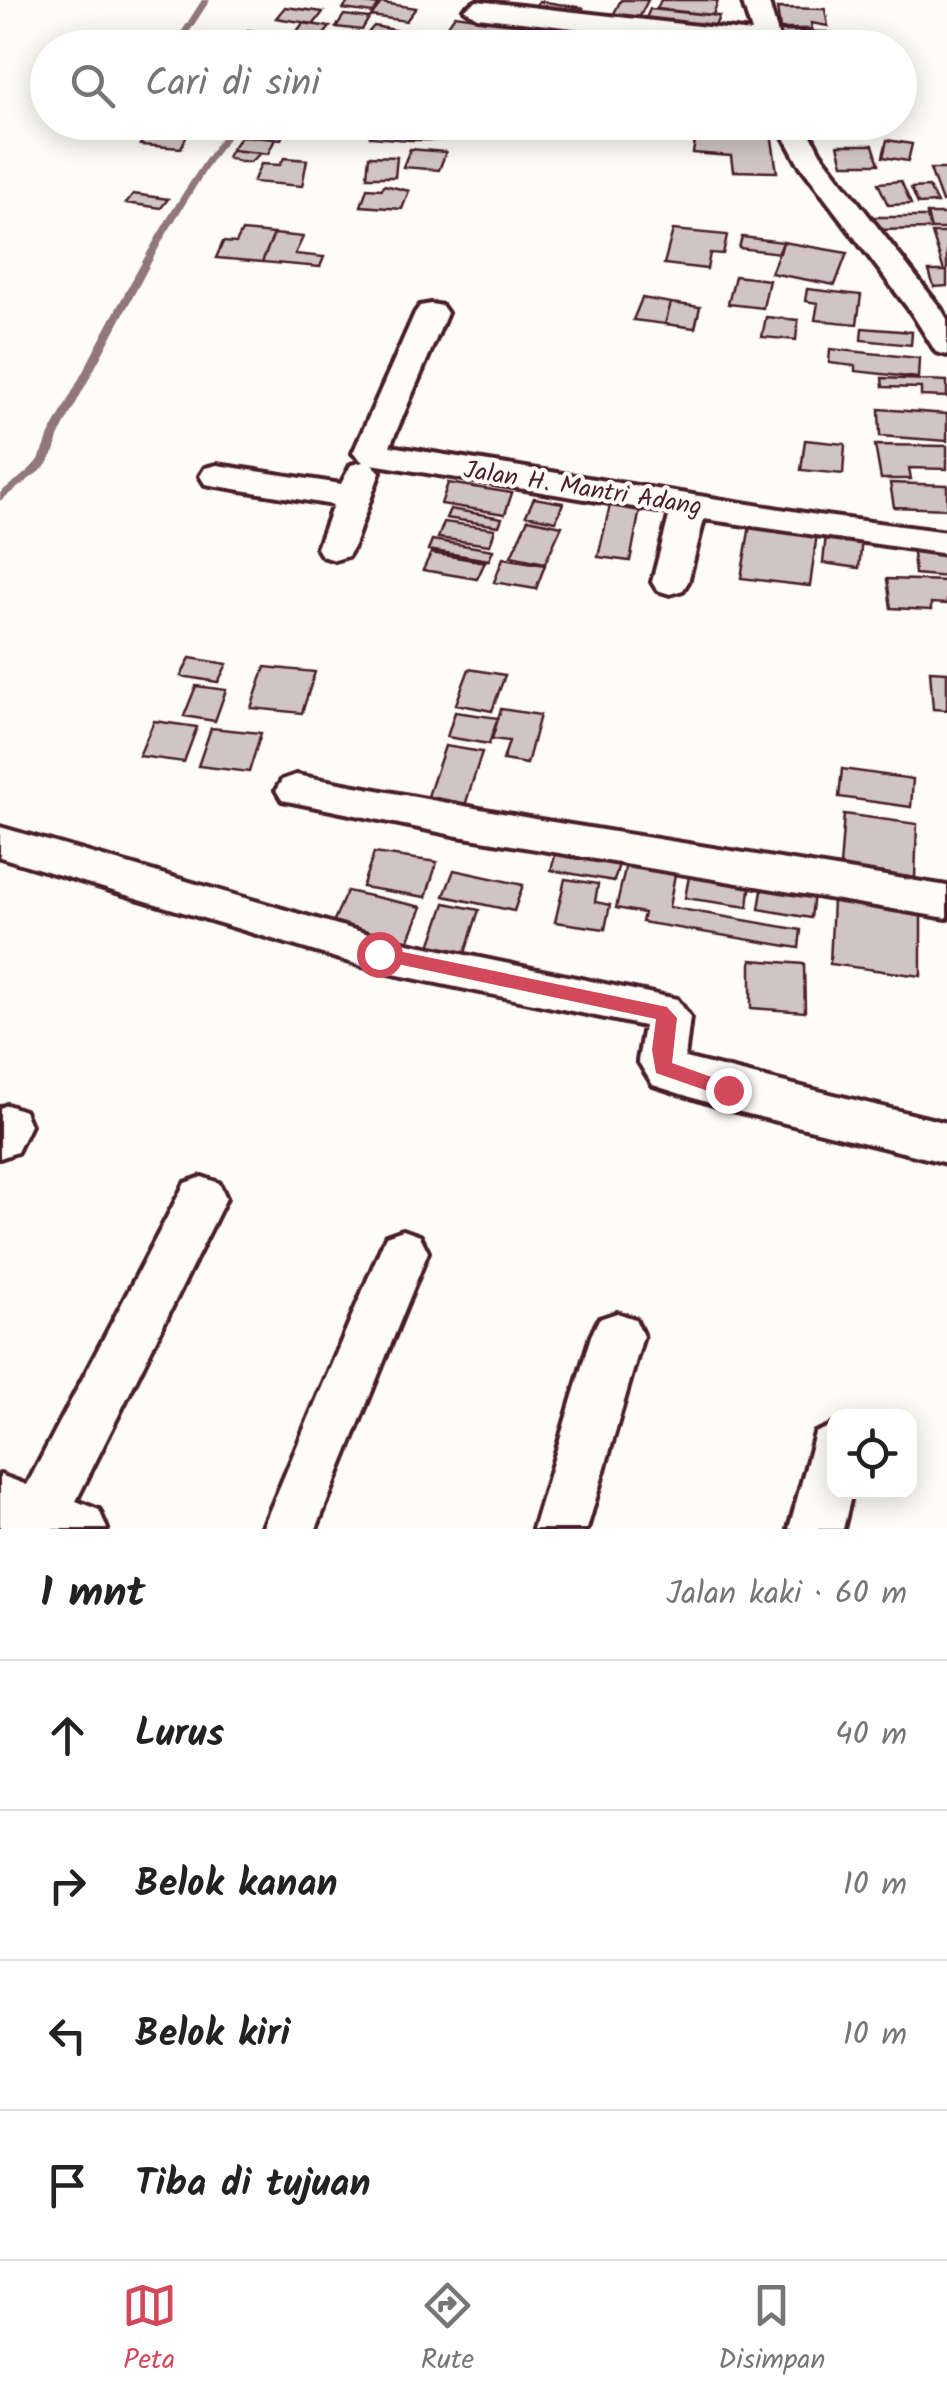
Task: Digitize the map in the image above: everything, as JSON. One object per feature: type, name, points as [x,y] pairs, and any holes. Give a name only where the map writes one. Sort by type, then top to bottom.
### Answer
[{"type":"street","points":[[754,0],[763,30]]},
{"type":"street","points":[[478,9],[647,30]]},
{"type":"street","points":[[799,140],[947,345]]},
{"type":"street","points":[[913,293],[947,292]]},
{"type":"street","points":[[336,548],[370,454],[431,313]]},
{"type":"street","name":"Jalan H. Mantri Adang","points":[[370,454],[947,543]]},
{"type":"street","points":[[217,476],[354,497]]},
{"type":"street","points":[[670,582],[690,506]]},
{"type":"street","points":[[296,790],[466,825],[687,856],[947,902]]},
{"type":"street","points":[[0,842],[379,954],[661,1012],[668,1018],[661,1064],[669,1072],[947,1143]]},
{"type":"street","points":[[40,1516],[202,1198]]},
{"type":"street","points":[[290,1529],[403,1252]]},
{"type":"street","points":[[560,1529],[617,1336]]},
{"type":"street","points":[[816,1529],[827,1482]]},
{"type":"building","points":[[621,0],[648,0],[635,26],[609,23]]},
{"type":"building","points":[[661,0],[718,1],[713,15],[657,9]]},
{"type":"building","points":[[349,1],[379,5],[373,13],[343,9]]},
{"type":"building","points":[[539,1],[583,8],[576,19],[531,12]]},
{"type":"building","points":[[381,3],[416,8],[406,21],[371,16]]},
{"type":"building","points":[[285,7],[323,12],[314,24],[276,18]]},
{"type":"building","points":[[777,8],[825,9],[828,26],[811,23],[812,29],[780,29]]},
{"type":"building","points":[[650,9],[719,16],[714,30],[642,27]]},
{"type":"building","points":[[488,13],[551,26],[549,30],[446,28],[455,15],[484,19]]},
{"type":"building","points":[[344,15],[369,18],[362,30],[336,27]]},
{"type":"building","points":[[563,19],[590,24],[586,30],[556,30]]},
{"type":"building","points":[[303,23],[330,27],[328,30],[298,30]]},
{"type":"building","points":[[592,24],[637,30],[588,30]]},
{"type":"building","points":[[143,140],[185,140],[181,148],[140,145]]},
{"type":"building","points":[[238,140],[275,140],[268,154],[231,150]]},
{"type":"building","points":[[695,140],[772,140],[777,172],[733,171],[731,156],[693,153]]},
{"type":"building","points":[[887,140],[912,144],[908,161],[883,157]]},
{"type":"building","points":[[838,145],[873,145],[879,164],[843,164]]},
{"type":"building","points":[[410,149],[446,152],[439,170],[403,167]]},
{"type":"building","points":[[231,150],[261,153],[250,162],[240,162],[227,157]]},
{"type":"building","points":[[369,156],[397,157],[395,177],[367,177]]},
{"type":"building","points":[[284,158],[307,160],[302,186],[253,182],[261,164],[280,165]]},
{"type":"building","points":[[930,169],[947,169],[947,201],[942,202]]},
{"type":"building","points":[[901,181],[911,204],[888,205],[878,183]]},
{"type":"building","points":[[384,185],[409,191],[402,209],[361,206],[367,188],[382,189]]},
{"type":"building","points":[[929,187],[937,203],[918,204],[911,188]]},
{"type":"building","points":[[133,194],[168,199],[161,208],[126,203]]},
{"type":"building","points":[[927,214],[947,214],[947,229],[931,229]]},
{"type":"building","points":[[868,217],[927,217],[931,229],[872,230]]},
{"type":"building","points":[[673,230],[727,235],[723,254],[710,253],[707,269],[664,264]]},
{"type":"building","points":[[242,231],[274,234],[262,262],[216,258],[223,242],[236,243]]},
{"type":"building","points":[[932,233],[947,233],[947,271],[944,271]]},
{"type":"building","points":[[274,234],[303,237],[295,254],[324,257],[320,267],[262,262]]},
{"type":"building","points":[[742,237],[783,242],[780,253],[739,248]]},
{"type":"building","points":[[783,242],[847,253],[835,285],[771,273]]},
{"type":"building","points":[[929,271],[947,271],[947,286],[934,287]]},
{"type":"building","points":[[735,276],[769,280],[763,308],[728,304]]},
{"type":"building","points":[[807,289],[861,295],[857,324],[815,320],[818,303],[805,301]]},
{"type":"building","points":[[642,298],[671,303],[665,324],[633,320]]},
{"type":"building","points":[[671,303],[700,307],[695,328],[665,324]]},
{"type":"building","points":[[766,317],[798,320],[796,340],[762,337]]},
{"type":"building","points":[[862,328],[912,332],[911,345],[861,340]]},
{"type":"building","points":[[830,349],[919,358],[918,378],[855,371],[855,366],[829,363]]},
{"type":"building","points":[[882,378],[947,381],[947,397],[921,396],[921,388],[883,387]]},
{"type":"building","points":[[879,409],[947,414],[947,441],[880,436]]},
{"type":"building","points":[[805,440],[845,444],[843,474],[801,470]]},
{"type":"building","points":[[875,445],[947,446],[947,469],[909,468],[911,479],[881,479]]},
{"type":"building","points":[[448,483],[512,493],[505,514],[441,504]]},
{"type":"building","points":[[890,483],[947,485],[947,509],[894,507]]},
{"type":"building","points":[[534,498],[563,503],[556,521],[526,515]]},
{"type":"building","points":[[610,505],[640,509],[630,561],[598,557]]},
{"type":"building","points":[[450,509],[502,518],[499,526],[446,518]]},
{"type":"building","points":[[528,519],[562,526],[545,563],[511,556]]},
{"type":"building","points":[[444,522],[495,529],[490,545],[438,538]]},
{"type":"building","points":[[750,525],[817,533],[810,586],[741,578]]},
{"type":"building","points":[[826,534],[862,538],[859,568],[823,563]]},
{"type":"building","points":[[432,540],[493,550],[489,560],[428,550]]},
{"type":"building","points":[[912,542],[947,547],[947,577],[915,574]]},
{"type":"building","points":[[431,553],[485,562],[477,579],[423,570]]},
{"type":"building","points":[[503,558],[545,565],[536,589],[494,582]]},
{"type":"building","points":[[887,579],[947,581],[947,604],[931,603],[931,610],[891,608]]},
{"type":"building","points":[[190,658],[227,664],[218,682],[181,676]]},
{"type":"building","points":[[265,667],[315,672],[302,713],[251,708]]},
{"type":"building","points":[[469,669],[505,675],[492,711],[456,704]]},
{"type":"building","points":[[930,671],[947,672],[947,710],[933,709]]},
{"type":"building","points":[[196,686],[226,690],[215,721],[184,716]]},
{"type":"building","points":[[501,709],[540,715],[527,764],[503,760],[509,741],[492,739]]},
{"type":"building","points":[[455,712],[498,718],[489,744],[447,737]]},
{"type":"building","points":[[154,721],[197,727],[184,762],[139,756]]},
{"type":"building","points":[[211,728],[261,733],[249,772],[198,766]]},
{"type":"building","points":[[445,746],[482,752],[462,815],[424,808]]},
{"type":"building","points":[[842,769],[913,779],[911,807],[839,797]]},
{"type":"building","points":[[844,814],[917,824],[915,878],[840,867]]},
{"type":"building","points":[[558,845],[621,857],[614,881],[551,870]]},
{"type":"building","points":[[374,853],[437,862],[426,897],[362,887]]},
{"type":"building","points":[[627,860],[676,869],[669,907],[801,930],[799,948],[642,922],[644,913],[616,908]]},
{"type":"building","points":[[454,870],[523,885],[514,911],[444,896]]},
{"type":"building","points":[[690,871],[751,880],[748,907],[685,898]]},
{"type":"building","points":[[764,878],[815,886],[811,918],[759,909]]},
{"type":"building","points":[[565,879],[598,884],[595,902],[610,905],[605,929],[555,922]]},
{"type":"building","points":[[347,891],[422,907],[407,944],[331,927]]},
{"type":"building","points":[[833,900],[921,911],[921,976],[830,964]]},
{"type":"building","points":[[445,903],[479,910],[462,962],[427,955]]},
{"type":"building","points":[[751,960],[804,964],[805,1012],[751,1008]]},
{"type":"waterway","points":[[187,30],[206,0]]},
{"type":"waterway","points":[[0,498],[40,466],[49,453],[53,437],[138,277],[182,199],[223,140]]},
{"type":"route","points":[[379,954],[661,1012],[668,1018],[663,1068],[728,1090]]}]
